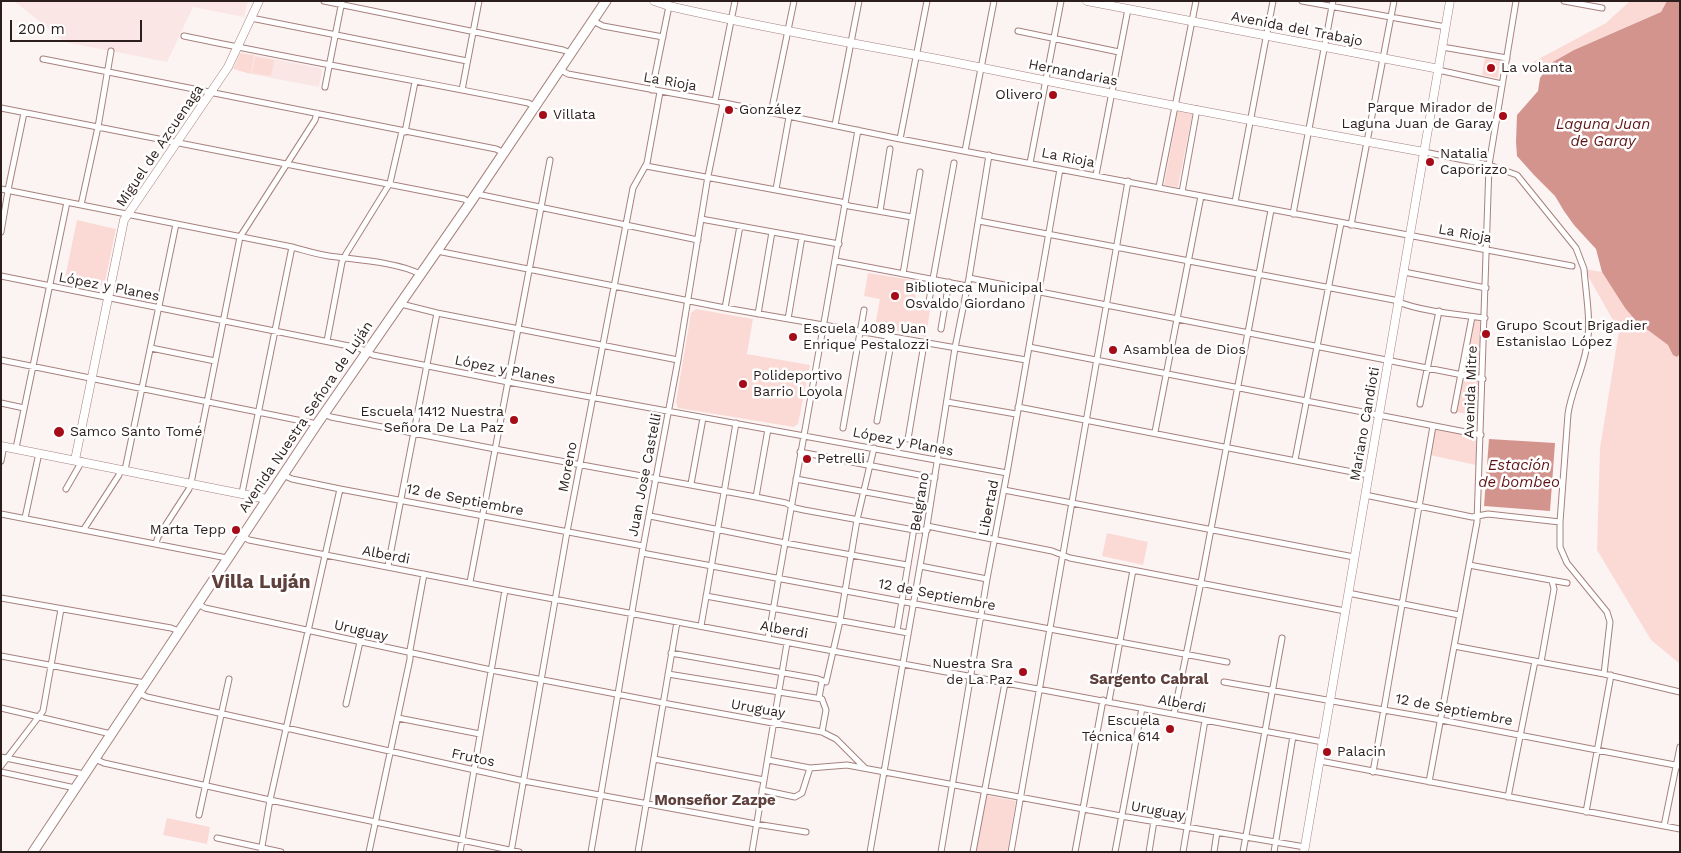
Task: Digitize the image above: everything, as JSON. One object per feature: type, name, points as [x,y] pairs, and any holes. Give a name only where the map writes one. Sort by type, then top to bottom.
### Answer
[{"type":"main road","points":[[594,19],[598,1]]},
{"type":"main road","name":"Avenida Nuestra Señora de Luján","points":[[33,852],[317,424],[477,194],[606,1]]},
{"type":"street","name":"Miguel de Azcuenaga","points":[[78,460],[92,378],[122,228],[127,215],[228,67],[259,1]]},
{"type":"street","points":[[324,1],[342,3],[572,53]]},
{"type":"street","points":[[462,90],[479,1]]},
{"type":"street","name":"Hernandarias","points":[[654,1],[731,21],[851,42],[1489,165],[1512,172],[1520,177],[1576,248],[1584,269],[1588,340],[1586,353],[1568,407],[1560,547],[1563,556],[1604,606],[1609,618],[1604,674]]},
{"type":"street","points":[[714,101],[735,1]]},
{"type":"street","points":[[771,113],[794,1]]},
{"type":"street","points":[[835,125],[859,1]]},
{"type":"street","points":[[900,138],[927,1]]},
{"type":"street","points":[[965,151],[994,1]]},
{"type":"street","points":[[1030,163],[1061,1]]},
{"type":"street","name":"Avenida del Trabajo","points":[[1087,1],[1434,68],[1502,84]]},
{"type":"street","points":[[1159,187],[1196,1]]},
{"type":"street","points":[[1235,202],[1273,1]]},
{"type":"street","points":[[1302,1],[1332,4],[1390,18],[1446,27]]},
{"type":"street","points":[[1351,225],[1394,1]]},
{"type":"street","name":"Mariano Candioti","points":[[1304,849],[1450,1]]},
{"type":"street","name":"Avenida Mitre","points":[[1429,782],[1477,516],[1489,165],[1516,1]]},
{"type":"street","points":[[1564,1],[1586,3],[1602,8]]},
{"type":"street","points":[[325,87],[342,3]]},
{"type":"street","points":[[1293,214],[1332,4]]},
{"type":"street","points":[[652,90],[669,6]]},
{"type":"street","points":[[1096,175],[1128,9]]},
{"type":"street","points":[[251,18],[467,61]]},
{"type":"street","points":[[594,19],[603,26],[663,37]]},
{"type":"street","points":[[1018,32],[1119,52]]},
{"type":"street","points":[[184,36],[329,66],[462,90],[536,107]]},
{"type":"street","points":[[1442,47],[1506,58]]},
{"type":"street","points":[[81,205],[98,127],[111,51]]},
{"type":"street","points":[[43,59],[496,149],[504,153]]},
{"type":"street","name":"La Rioja","points":[[560,70],[568,74],[660,92],[1128,181],[1270,210],[1572,266]]},
{"type":"street","points":[[327,341],[344,258],[390,183],[415,82]]},
{"type":"street","name":"Moreno","points":[[512,851],[579,465],[625,225],[634,184],[646,166],[660,92]]},
{"type":"street","name":"Juan Jose Castelli","points":[[591,852],[678,360],[708,176],[723,103]]},
{"type":"street","points":[[1,108],[390,183],[464,199],[470,203]]},
{"type":"street","points":[[1182,192],[1197,109]]},
{"type":"street","points":[[1,232],[24,113]]},
{"type":"street","points":[[156,543],[190,489],[240,237],[315,120],[317,113]]},
{"type":"street","points":[[776,188],[790,117]]},
{"type":"street","points":[[768,639],[858,130]]},
{"type":"street","points":[[880,211],[890,149]]},
{"type":"street","name":"Belgrano","points":[[870,852],[990,155]]},
{"type":"street","points":[[470,582],[550,160]]},
{"type":"street","points":[[929,301],[954,163]]},
{"type":"street","points":[[646,166],[776,188],[912,217]]},
{"type":"street","name":"Libertad","points":[[941,852],[980,617],[1060,169]]},
{"type":"street","points":[[902,274],[920,172]]},
{"type":"street","points":[[1011,852],[1128,181]]},
{"type":"street","points":[[1,189],[292,247],[314,254],[411,270],[420,274]]},
{"type":"street","points":[[477,194],[698,240]]},
{"type":"street","points":[[1155,432],[1201,196]]},
{"type":"street","points":[[16,448],[67,202]]},
{"type":"street","points":[[1174,714],[1270,210]]},
{"type":"street","points":[[701,219],[839,244]]},
{"type":"street","points":[[979,221],[1259,273],[1439,311],[1485,318]]},
{"type":"street","points":[[1296,460],[1341,223]]},
{"type":"street","points":[[84,529],[123,469],[151,348],[176,224]]},
{"type":"street","points":[[725,308],[740,226]]},
{"type":"street","points":[[758,314],[772,232]]},
{"type":"street","points":[[788,319],[802,237]]},
{"type":"street","points":[[242,493],[292,247]]},
{"type":"street","points":[[437,251],[688,302],[1026,360]]},
{"type":"street","points":[[836,262],[967,286]]},
{"type":"street","points":[[1404,272],[1486,288]]},
{"type":"street","name":"López y Planes","points":[[1,276],[327,341],[359,348],[373,355],[426,366],[1007,473]]},
{"type":"street","points":[[969,278],[1483,379]]},
{"type":"street","points":[[941,329],[949,282]]},
{"type":"street","points":[[401,304],[437,313],[678,360]]},
{"type":"street","points":[[843,428],[864,310]]},
{"type":"street","points":[[1420,404],[1439,311]]},
{"type":"street","points":[[388,566],[437,313]]},
{"type":"street","points":[[1454,410],[1472,316]]},
{"type":"street","points":[[877,421],[892,338]]},
{"type":"street","points":[[908,439],[924,344]]},
{"type":"street","points":[[1029,347],[1481,435]]},
{"type":"street","points":[[151,348],[215,361]]},
{"type":"street","points":[[1,360],[317,424]]},
{"type":"street","points":[[947,402],[1016,414]]},
{"type":"street","points":[[1,403],[24,408]]},
{"type":"street","points":[[1018,407],[1155,432],[1368,475]]},
{"type":"street","points":[[324,414],[331,417],[657,480],[691,484],[786,503],[794,508],[857,520],[914,530],[927,528],[1052,551],[1062,556],[1345,611]]},
{"type":"street","points":[[691,484],[703,418]]},
{"type":"street","points":[[700,626],[736,423]]},
{"type":"street","points":[[1373,772],[1433,426]]},
{"type":"street","points":[[756,497],[768,429]]},
{"type":"street","points":[[1,461],[3,446],[267,499]]},
{"type":"street","points":[[671,653],[826,682],[828,680],[852,556],[857,520],[874,448]]},
{"type":"street","points":[[800,452],[935,478]]},
{"type":"street","points":[[25,518],[39,453]]},
{"type":"street","points":[[66,489],[78,460]]},
{"type":"street","name":"12 de Septiembre","points":[[283,475],[292,479],[340,489],[567,532],[711,566],[1227,662]]},
{"type":"street","points":[[796,479],[917,502],[897,631]]},
{"type":"street","points":[[261,850],[270,800],[340,489]]},
{"type":"street","points":[[1004,490],[1354,557]]},
{"type":"street","points":[[1365,495],[1469,516],[1488,514],[1560,522]]},
{"type":"street","points":[[1,514],[227,558]]},
{"type":"street","points":[[650,516],[784,544],[907,565]]},
{"type":"street","name":"Alberdi","points":[[242,536],[249,540],[505,590],[1323,742]]},
{"type":"street","points":[[1469,565],[1568,583]]},
{"type":"street","points":[[920,566],[987,579]]},
{"type":"street","points":[[1109,701],[1133,570]]},
{"type":"street","points":[[369,852],[398,718],[424,574]]},
{"type":"street","points":[[1541,662],[1554,589],[1552,581]]},
{"type":"street","points":[[460,852],[505,590]]},
{"type":"street","points":[[1348,593],[1459,615]]},
{"type":"street","points":[[706,596],[908,633]]},
{"type":"street","points":[[1,598],[171,628],[179,632]]},
{"type":"street","name":"Uruguay","points":[[198,604],[205,608],[491,670],[663,704],[822,732],[836,739],[865,768],[1121,816],[1275,842],[1304,849]]},
{"type":"street","points":[[1,766],[43,711],[61,609]]},
{"type":"street","points":[[638,852],[677,622]]},
{"type":"street","points":[[1243,852],[1282,638]]},
{"type":"street","points":[[346,704],[360,642]]},
{"type":"street","points":[[752,852],[787,642]]},
{"type":"street","points":[[1454,646],[1611,675],[1680,692]]},
{"type":"street","points":[[1,656],[145,683]]},
{"type":"street","points":[[1508,797],[1535,661]]},
{"type":"street","points":[[668,674],[822,699],[826,707],[822,732]]},
{"type":"street","points":[[1586,812],[1611,675]]},
{"type":"street","points":[[199,815],[229,679]]},
{"type":"street","points":[[819,698],[822,681]]},
{"type":"street","points":[[974,852],[1005,682]]},
{"type":"street","name":"12 de Septiembre","points":[[1224,682],[1598,749],[1678,766]]},
{"type":"street","name":"Frutos","points":[[138,693],[147,697],[524,781],[806,832]]},
{"type":"street","points":[[1074,852],[1102,700]]},
{"type":"street","points":[[1,708],[111,734]]},
{"type":"street","points":[[1115,852],[1142,708]]},
{"type":"street","points":[[398,718],[480,734]]},
{"type":"street","points":[[1182,852],[1206,720]]},
{"type":"street","points":[[1274,852],[1293,736]]},
{"type":"street","points":[[1664,826],[1678,766],[1680,747]]},
{"type":"street","points":[[1,756],[84,774]]},
{"type":"street","points":[[95,759],[104,763],[270,800],[519,852]]},
{"type":"street","points":[[654,759],[764,780]]},
{"type":"street","points":[[768,760],[810,768],[840,764],[865,768]]},
{"type":"street","points":[[1320,761],[1680,829]]},
{"type":"street","points":[[762,790],[796,797],[800,796],[810,768]]},
{"type":"street","points":[[1,772],[75,788]]},
{"type":"street","points":[[1149,852],[1154,821]]},
{"type":"street","points":[[1214,852],[1217,832]]},
{"type":"street","points":[[217,838],[261,850],[280,852]]},
{"type":"shaded area","points":[[14,1],[248,1],[244,17],[193,7],[167,62],[65,42]]},
{"type":"shaded area","points":[[1630,1],[1667,1],[1661,12],[1574,50],[1551,63],[1544,73],[1533,62],[1606,23]]},
{"type":"shaded area","points":[[240,53],[254,55],[251,74],[233,69]]},
{"type":"shaded area","points":[[254,55],[320,68],[322,71],[319,87],[251,74]]},
{"type":"shaded area","points":[[255,57],[274,60],[271,76],[252,73]]},
{"type":"shaded area","name":"La volanta","points":[[1485,57],[1500,60],[1498,78],[1482,75]]},
{"type":"shaded area","points":[[1178,109],[1193,111],[1178,187],[1164,185]]},
{"type":"shaded area","points":[[77,220],[116,229],[104,286],[65,278]]},
{"type":"shaded area","points":[[1584,269],[1602,272],[1625,308],[1637,322],[1668,345],[1677,357],[1680,355],[1680,664],[1651,640],[1597,550],[1600,448],[1619,331]]},
{"type":"shaded area","points":[[868,273],[918,281],[914,307],[930,310],[926,337],[875,326],[880,299],[864,296]]},
{"type":"shaded area","name":"Polideportivo Barrio Loyola","points":[[696,309],[753,319],[747,354],[810,365],[798,424],[794,427],[678,408],[676,402],[691,313]]},
{"type":"shaded area","points":[[1476,320],[1481,322],[1479,374],[1477,376],[1465,372],[1474,322]]},
{"type":"shaded area","points":[[1462,380],[1479,382],[1478,416],[1456,412]]},
{"type":"shaded area","points":[[1436,430],[1476,437],[1476,465],[1430,455]]},
{"type":"shaded area","points":[[1107,533],[1148,542],[1143,565],[1102,556]]},
{"type":"shaded area","points":[[985,795],[1016,801],[1007,852],[975,852]]},
{"type":"shaded area","points":[[167,818],[210,827],[207,844],[163,835]]},
{"type":"water","name":"Laguna Juan de Garay","points":[[1667,1],[1680,1],[1680,354],[1677,357],[1673,355],[1668,345],[1637,322],[1625,308],[1602,272],[1596,249],[1574,225],[1555,196],[1517,156],[1516,142],[1517,115],[1538,91],[1540,78],[1551,63],[1574,50],[1661,12]]},
{"type":"water","name":"Estación de bombeo","points":[[1489,439],[1555,443],[1550,511],[1484,506]]},
{"type":"place","name":"La volanta","points":[[1491,68]]},
{"type":"place","name":"Olivero","points":[[1053,95]]},
{"type":"place","name":"González","points":[[729,110]]},
{"type":"place","name":"Villata","points":[[543,115]]},
{"type":"place","name":"Parque Mirador de Laguna Juan de Garay","points":[[1503,116]]},
{"type":"place","name":"Natalia Caporizzo","points":[[1430,162]]},
{"type":"place","name":"Biblioteca Municipal Osvaldo Giordano","points":[[895,296]]},
{"type":"place","name":"Grupo Scout Brigadier Estanislao López","points":[[1486,334]]},
{"type":"place","name":"Escuela 4089 Uan Enrique Pestalozzi","points":[[793,337]]},
{"type":"place","name":"Asamblea de Dios","points":[[1113,350]]},
{"type":"place","name":"Polideportivo Barrio Loyola","points":[[743,384]]},
{"type":"place","name":"Escuela 1412 Nuestra Señora De La Paz","points":[[514,420]]},
{"type":"place","name":"Samco Santo Tomé","points":[[59,432]]},
{"type":"place","name":"Petrelli","points":[[807,459]]},
{"type":"place","name":"Marta Tepp","points":[[236,530]]},
{"type":"place","name":"Nuestra Sra de La Paz","points":[[1023,672]]},
{"type":"place","name":"Escuela Técnica 614","points":[[1170,729]]},
{"type":"place","name":"Palacin","points":[[1327,752]]},
{"type":"district","name":"Villa Luján","points":[[261,582]]},
{"type":"district","name":"Sargento Cabral","points":[[1149,680]]},
{"type":"district","name":"Monseñor Zazpe","points":[[715,801]]}]
